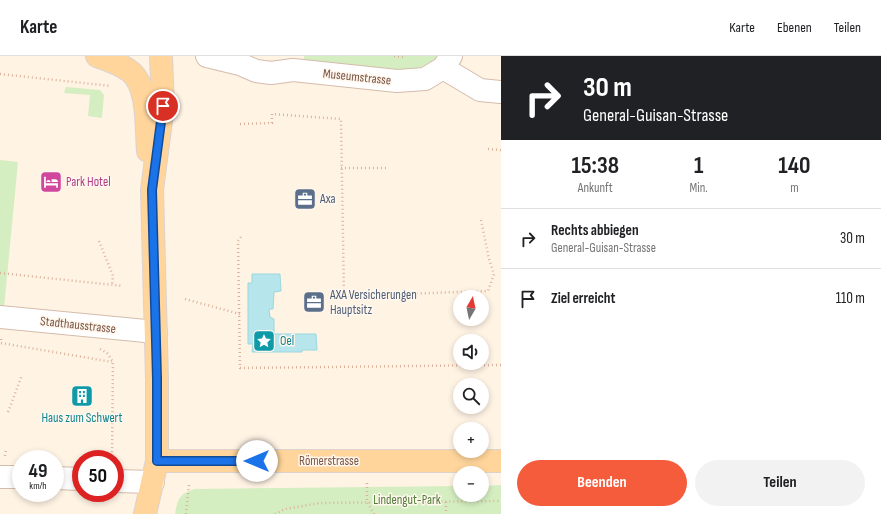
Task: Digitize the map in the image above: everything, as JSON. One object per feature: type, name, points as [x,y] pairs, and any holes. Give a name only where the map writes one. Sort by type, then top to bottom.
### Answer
[{"type":"main road","points":[[98,56],[131,72],[139,82],[143,93],[152,190],[156,332],[155,471],[145,514]]},
{"type":"main road","points":[[152,190],[163,106],[161,56]]},
{"type":"main road","name":"Römerstrasse","points":[[155,471],[501,460]]},
{"type":"street","name":"Museumstrasse","points":[[207,56],[240,64],[256,71],[271,73],[293,70],[397,81],[425,79],[447,62],[480,90],[501,92]]},
{"type":"street","name":"Stadthausstrasse","points":[[0,317],[108,329],[156,332]]},
{"type":"street","points":[[124,478],[155,471]]},
{"type":"street","points":[[0,477],[12,477]]},
{"type":"path","points":[[0,74],[112,86]]},
{"type":"path","points":[[240,124],[272,123],[272,114],[341,119],[344,296],[488,291],[494,274],[489,259],[481,220]]},
{"type":"path","points":[[488,150],[501,150]]},
{"type":"path","points":[[341,168],[389,168]]},
{"type":"path","points":[[241,237],[238,241],[240,368],[501,365]]},
{"type":"path","points":[[99,241],[113,276],[112,285]]},
{"type":"path","points":[[0,273],[123,286]]},
{"type":"path","points":[[185,299],[240,314]]},
{"type":"path","points":[[1,343],[26,349],[113,362]]},
{"type":"path","points":[[107,353],[113,362],[112,450]]},
{"type":"path","points":[[8,412],[22,376]]},
{"type":"path","points":[[367,483],[367,502],[374,514]]},
{"type":"path","points":[[186,514],[189,485]]},
{"type":"path","points":[[275,514],[285,509],[320,503],[501,501]]},
{"type":"path","points":[[446,502],[446,514]]},
{"type":"green space","points":[[304,56],[438,56],[422,66],[404,70],[304,60]]},
{"type":"green space","points":[[66,87],[100,90],[104,95],[102,118],[88,116],[90,95],[64,93]]},
{"type":"green space","points":[[0,160],[18,162],[3,318],[0,317]]},
{"type":"green space","name":"Lindengut-Park","points":[[501,485],[501,514],[175,514],[180,497],[195,489],[453,486],[453,502],[489,502],[489,486]]},
{"type":"water","points":[[252,274],[280,274],[281,291],[274,292],[273,309],[269,309],[270,317],[274,319],[274,334],[316,334],[317,350],[302,350],[302,352],[252,352],[253,344],[248,344],[248,283],[252,283]]},
{"type":"place","name":"Park Hotel","points":[[51,182]]},
{"type":"place","name":"Axa","points":[[305,199]]},
{"type":"place","name":"AXA Versicherungen Hauptsitz","points":[[314,302]]},
{"type":"place","name":"Oel","points":[[264,341]]},
{"type":"place","name":"Haus zum Schwert","points":[[82,396]]},
{"type":"route","points":[[163,106],[152,190],[157,379],[157,461],[257,461]]}]
